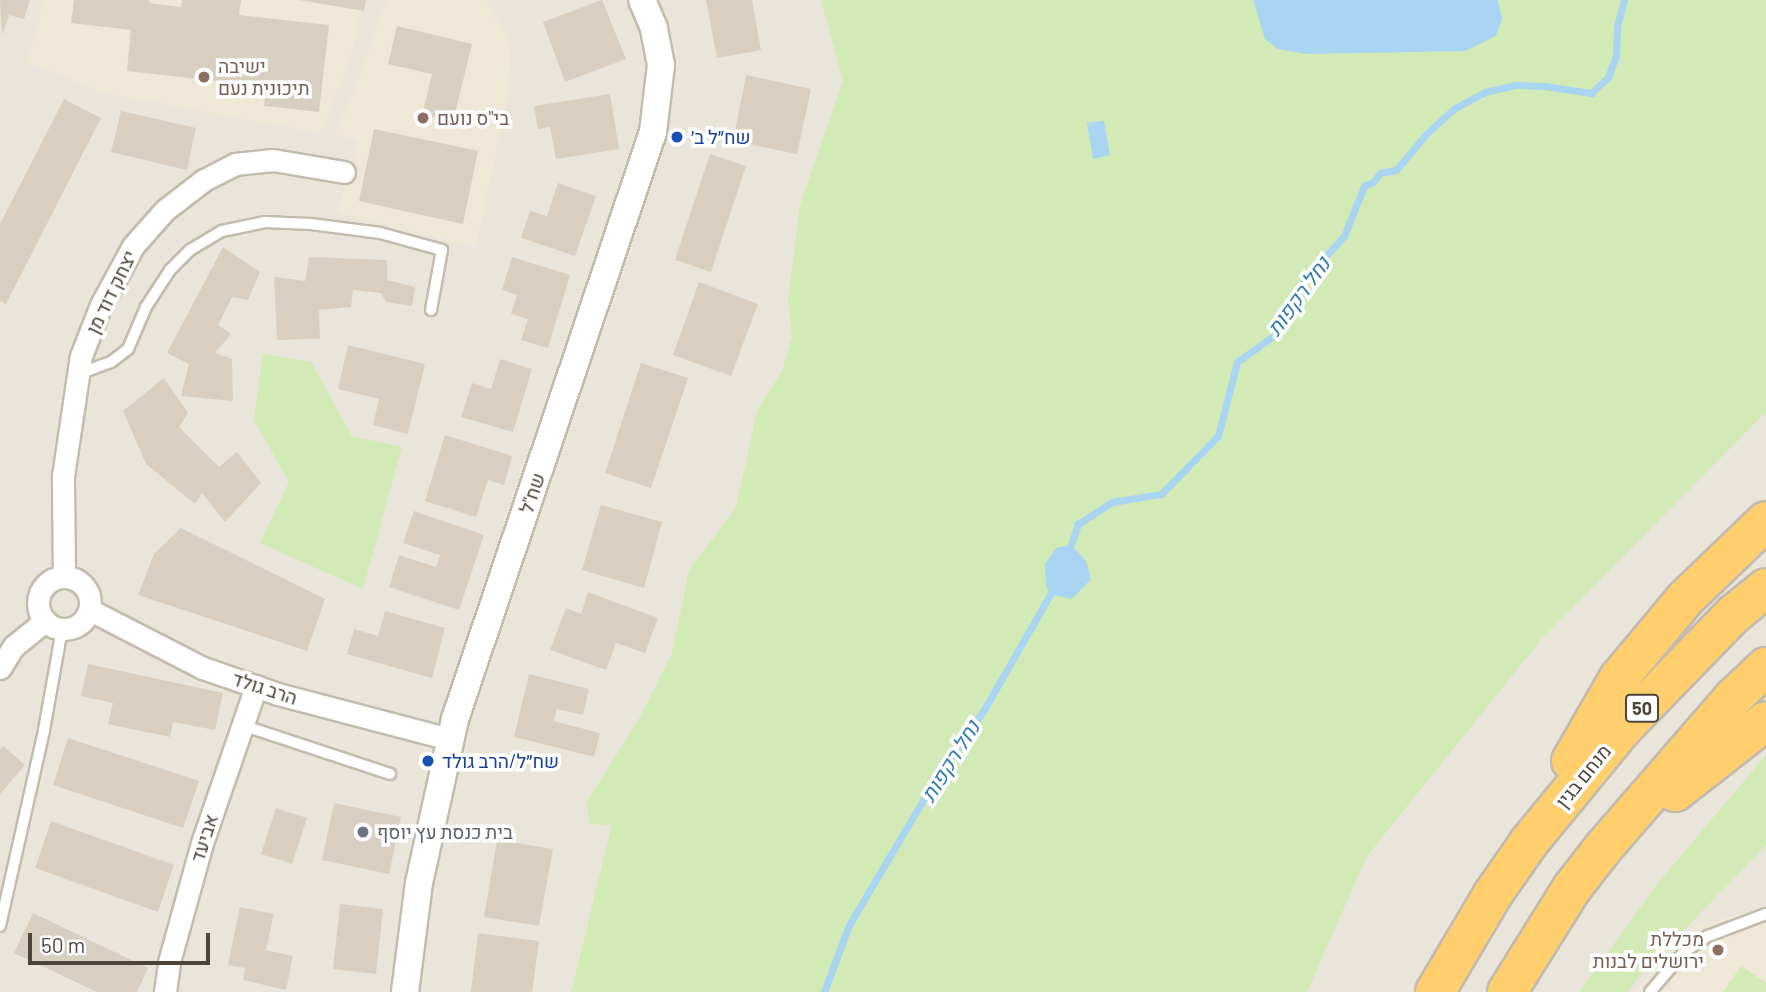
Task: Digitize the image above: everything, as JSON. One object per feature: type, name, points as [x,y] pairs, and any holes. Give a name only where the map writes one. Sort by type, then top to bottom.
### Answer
[{"type":"highway","points":[[1530,841],[1619,678],[1685,599],[1766,521]]},
{"type":"highway","name":"מנחם בגין","points":[[1435,992],[1493,894],[1530,841],[1622,729],[1734,614],[1766,587]]},
{"type":"highway","points":[[1507,992],[1572,888],[1604,847],[1734,697],[1766,667]]},
{"type":"highway","points":[[1604,847],[1766,721]]},
{"type":"street","name":"שח\"ל","points":[[405,992],[419,883],[450,739],[653,132],[661,65],[654,28],[642,0]]},
{"type":"street","name":"יצחק דוד מן","points":[[64,576],[63,476],[81,356],[101,305],[133,246],[165,210],[194,188],[235,164],[273,160],[344,173]]},
{"type":"street","points":[[0,668],[14,646],[53,625],[79,625],[90,610],[90,600],[82,584],[64,576],[47,583],[39,595],[40,613],[53,625]]},
{"type":"street","name":"הרב גולד","points":[[90,610],[203,668],[256,687],[450,739]]},
{"type":"street","name":"אביעד","points":[[165,992],[184,902],[256,687]]},
{"type":"lane","points":[[78,374],[111,362],[128,349],[146,307],[170,271],[190,250],[222,231],[265,222],[311,224],[380,233],[442,250],[431,310]]},
{"type":"lane","points":[[0,926],[44,730],[53,625]]},
{"type":"lane","points":[[243,725],[390,774]]},
{"type":"lane","points":[[1650,992],[1684,953],[1700,941],[1741,920],[1766,914]]},
{"type":"shaded area","points":[[0,0],[1766,0],[1766,992],[0,992]]},
{"type":"shaded area","name":"ישיבה תיכונית נעם","points":[[44,0],[363,0],[351,58],[320,133],[104,93],[28,62]]},
{"type":"shaded area","name":"בי\"ס נועם","points":[[387,0],[485,0],[511,42],[508,96],[476,247],[337,213],[359,140],[334,134],[350,102]]},
{"type":"shaded area","name":"מכללת ירושלים לבנות","points":[[1766,907],[1766,992],[1633,992],[1694,926]]},
{"type":"green space","points":[[821,0],[1766,0],[1766,412],[1541,640],[1367,856],[1307,992],[571,992],[612,825],[589,824],[587,802],[641,715],[672,653],[689,570],[736,508],[757,411],[782,371],[792,337],[788,300],[800,205],[843,81]]},
{"type":"green space","points":[[263,354],[311,362],[352,436],[402,447],[363,589],[260,543],[289,482],[254,420]]},
{"type":"green space","points":[[1766,755],[1766,846],[1644,971],[1628,992],[1579,992],[1658,883]]},
{"type":"green space","points":[[1741,966],[1766,983],[1766,992],[1723,992]]},
{"type":"water","points":[[1253,0],[1498,0],[1502,19],[1496,36],[1465,51],[1305,54],[1278,49],[1265,39]]},
{"type":"water","points":[[1104,121],[1110,155],[1093,159],[1087,123]]},
{"type":"water","points":[[1065,546],[1076,550],[1086,561],[1091,579],[1072,599],[1049,594],[1046,584],[1045,564],[1056,548]]},
{"type":"building","points":[[0,0],[30,0],[24,19],[9,15],[2,35]]},
{"type":"building","points":[[74,0],[149,0],[149,3],[181,7],[182,0],[241,0],[239,15],[329,25],[319,112],[264,106],[266,87],[127,71],[131,30],[71,23]]},
{"type":"building","points":[[299,0],[366,0],[364,11]]},
{"type":"building","points":[[602,0],[626,59],[565,82],[543,22]]},
{"type":"building","points":[[706,0],[752,0],[761,50],[717,58]]},
{"type":"building","points":[[397,26],[472,44],[453,122],[422,115],[432,74],[388,64]]},
{"type":"building","points":[[746,75],[811,89],[797,154],[733,141]]},
{"type":"building","points":[[610,94],[619,149],[556,159],[550,127],[538,129],[534,106]]},
{"type":"building","points":[[64,99],[101,118],[6,304],[0,301],[0,224]]},
{"type":"building","points":[[121,111],[196,128],[187,170],[111,152]]},
{"type":"building","points":[[374,129],[478,151],[463,224],[359,201]]},
{"type":"building","points":[[710,154],[746,166],[711,272],[675,260]]},
{"type":"building","points":[[558,183],[596,196],[575,256],[521,238],[530,211],[547,216]]},
{"type":"building","points":[[223,247],[260,272],[248,300],[232,297],[218,325],[231,334],[215,353],[232,359],[233,401],[181,396],[189,364],[167,353]]},
{"type":"building","points":[[309,257],[387,260],[387,280],[415,287],[412,306],[386,302],[381,293],[353,290],[351,307],[319,310],[320,339],[277,340],[274,277],[305,281]]},
{"type":"building","points":[[512,257],[570,275],[548,348],[521,340],[528,319],[511,314],[517,295],[502,290]]},
{"type":"building","points":[[699,282],[758,304],[731,376],[673,355]]},
{"type":"building","points":[[348,345],[425,364],[408,434],[373,425],[379,399],[338,389]]},
{"type":"building","points":[[500,359],[532,369],[513,432],[461,417],[472,383],[491,389]]},
{"type":"building","points":[[641,363],[688,378],[651,488],[605,473]]},
{"type":"building","points":[[164,378],[188,413],[179,427],[219,467],[237,452],[261,483],[225,522],[202,493],[195,504],[146,464],[123,411]]},
{"type":"building","points":[[445,435],[512,456],[504,485],[488,480],[476,517],[425,501]]},
{"type":"building","points":[[601,505],[662,522],[644,588],[582,570]]},
{"type":"building","points":[[414,511],[484,535],[459,610],[389,587],[399,555],[436,567],[440,555],[403,543]]},
{"type":"building","points":[[181,528],[325,599],[307,651],[138,595],[154,554]]},
{"type":"building","points":[[588,592],[658,618],[645,653],[616,643],[606,670],[550,650],[566,608],[581,614]]},
{"type":"building","points":[[385,611],[445,628],[432,678],[347,654],[354,629],[378,636]]},
{"type":"building","points":[[88,664],[223,693],[215,730],[173,722],[170,737],[108,724],[113,703],[81,696]]},
{"type":"building","points":[[529,674],[589,689],[583,715],[557,709],[554,721],[600,733],[594,757],[514,737]]},
{"type":"building","points":[[68,738],[199,781],[183,828],[53,785]]},
{"type":"building","points":[[3,746],[25,765],[0,794],[0,750]]},
{"type":"building","name":"בית כנסת עץ יוסף","points":[[334,803],[401,817],[389,874],[322,860]]},
{"type":"building","points":[[276,808],[307,818],[292,864],[261,854]]},
{"type":"building","points":[[51,821],[174,865],[158,912],[35,868]]},
{"type":"building","points":[[497,840],[553,849],[539,926],[484,917]]},
{"type":"building","points":[[340,904],[383,909],[376,974],[333,969]]},
{"type":"building","points":[[240,907],[274,914],[266,950],[293,956],[286,990],[243,980],[245,968],[228,965]]},
{"type":"building","points":[[33,913],[148,968],[137,992],[97,992],[14,953]]},
{"type":"building","points":[[478,933],[539,941],[532,992],[471,992]]},
{"type":"waterway","name":"נחל רקפות","points":[[1067,556],[1078,524],[1112,502],[1161,494],[1218,436],[1237,362],[1273,336],[1307,276],[1344,236],[1364,186],[1373,182],[1380,173],[1396,170],[1426,134],[1455,108],[1485,92],[1516,85],[1591,93],[1608,77],[1616,56],[1617,26],[1624,0]]},
{"type":"waterway","name":"נחל רקפות","points":[[824,992],[849,925],[931,787],[985,708],[1055,586]]},
{"type":"place","name":"ישיבה תיכונית נעם","points":[[204,77]]},
{"type":"place","name":"בי\"ס נועם","points":[[423,118]]},
{"type":"place","name":"שח״ל ב׳","points":[[677,137]]},
{"type":"place","name":"שח״ל/הרב גולד","points":[[428,761]]},
{"type":"place","name":"בית כנסת עץ יוסף","points":[[363,832]]},
{"type":"place","name":"מכללת ירושלים לבנות","points":[[1718,950]]}]
